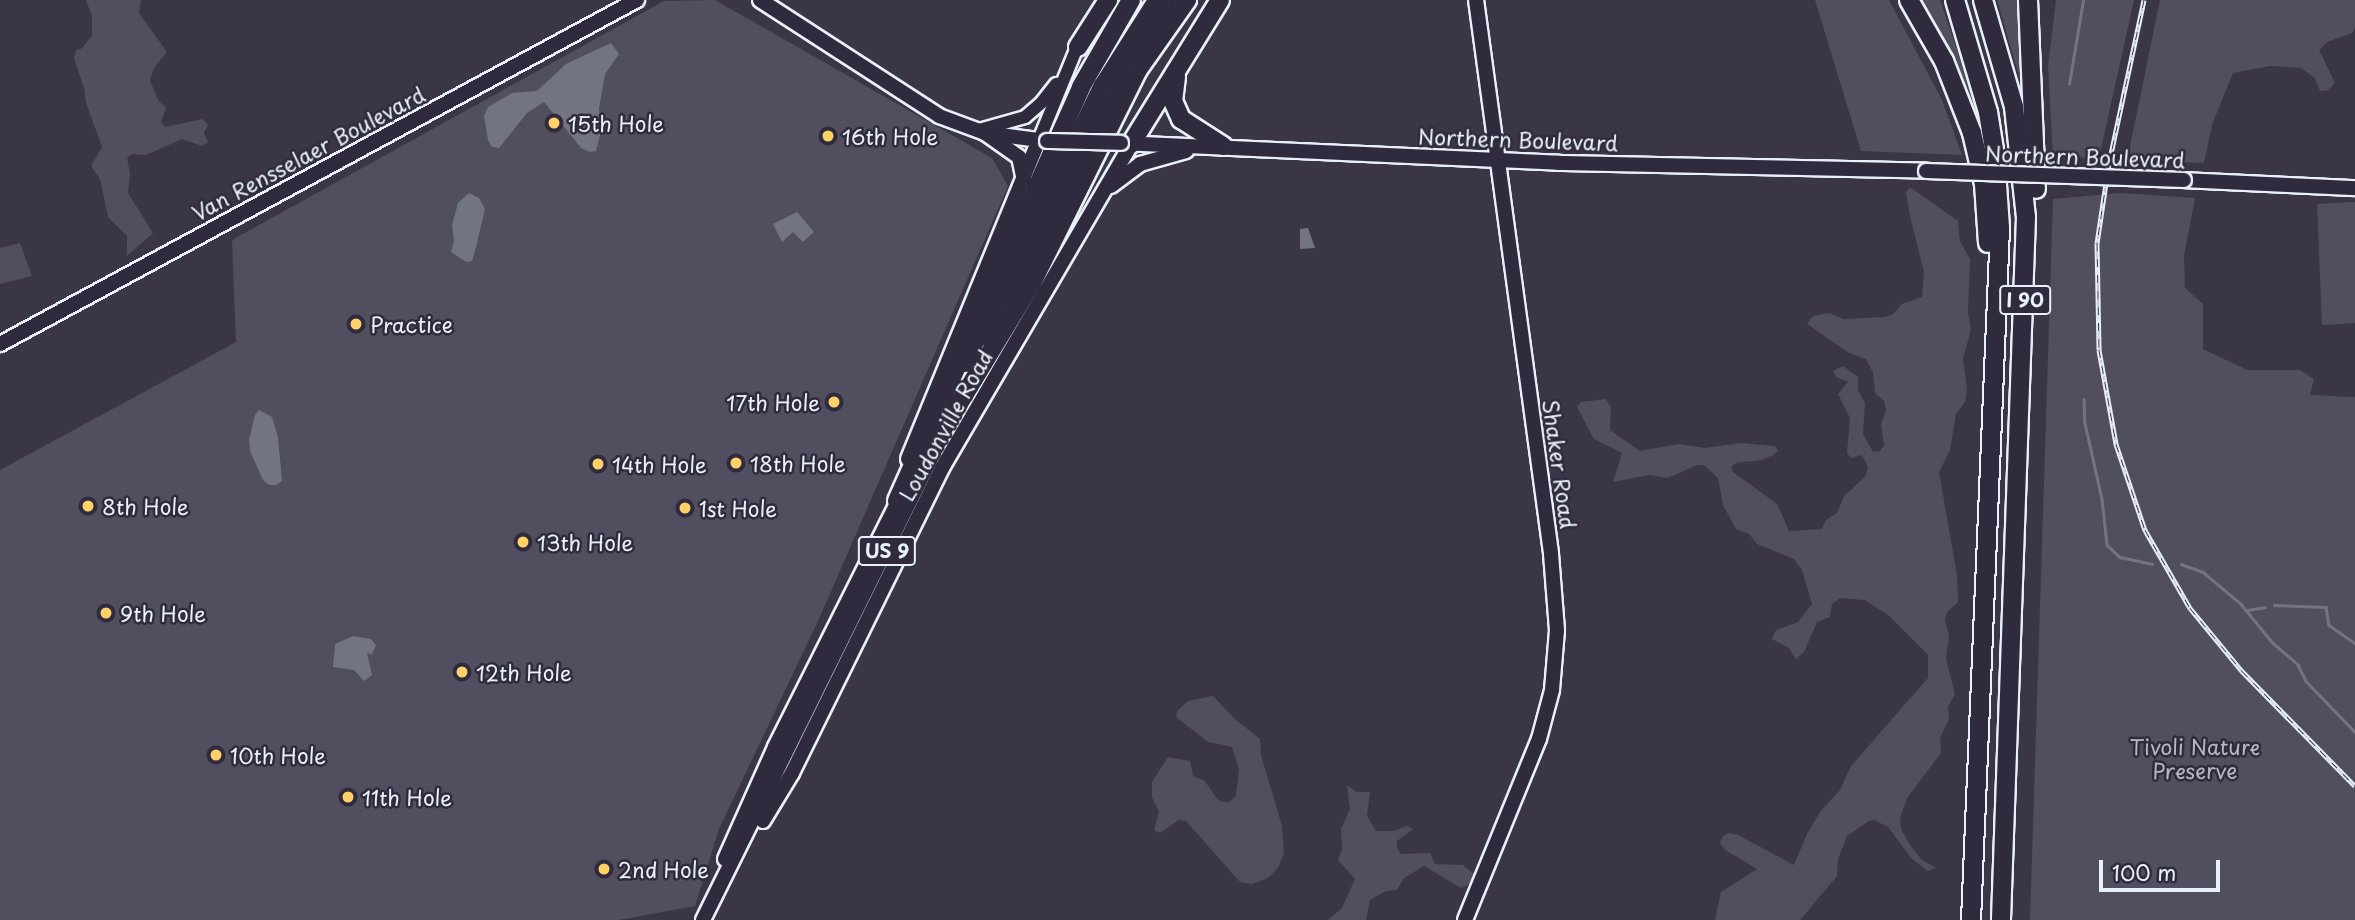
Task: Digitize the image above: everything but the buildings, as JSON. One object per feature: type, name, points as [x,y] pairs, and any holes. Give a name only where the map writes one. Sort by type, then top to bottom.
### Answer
[{"type":"highway","points":[[1079,47],[1108,0]]},
{"type":"highway","points":[[897,501],[1081,87],[1131,0]]},
{"type":"highway","points":[[954,412],[1031,285],[1137,71],[1186,0]]},
{"type":"highway","points":[[1126,144],[1177,72],[1220,0]]},
{"type":"highway","points":[[1909,0],[1950,75],[1979,157],[1988,226],[1992,411]]},
{"type":"highway","name":"I 90","points":[[1955,0],[1983,93],[1997,178],[1999,293],[1971,920]]},
{"type":"highway","name":"I 90","points":[[1983,0],[2014,107],[2025,191],[2026,276],[2001,920]]},
{"type":"highway","points":[[2015,604],[2023,544],[2037,270],[2028,0]]},
{"type":"highway","points":[[2031,43],[2035,0]]},
{"type":"highway","points":[[1177,72],[1173,101],[1178,114],[1215,146]]},
{"type":"main road","name":"Van Rensselaer Boulevard","points":[[0,344],[637,0]]},
{"type":"main road","points":[[752,0],[790,20]]},
{"type":"main road","name":"Northern Boulevard","points":[[761,0],[916,103],[980,132],[1043,141],[1215,146],[1499,160],[1926,171],[2355,188]]},
{"type":"main road","name":"US 9","points":[[701,920],[800,696],[954,390],[1101,85],[1155,0]]},
{"type":"main road","name":"US 9","points":[[701,920],[787,768],[954,412],[1108,96],[1139,43],[1169,0]]},
{"type":"main road","name":"Shaker Road","points":[[1465,920],[1539,738],[1552,690],[1557,642],[1550,553],[1476,0]]},
{"type":"main road","points":[[980,132],[1019,158],[1024,180]]},
{"type":"main road","points":[[897,501],[910,451],[1043,141]]},
{"type":"main road","name":"Loudonville Road","points":[[787,768],[942,468],[1100,198],[1126,144]]},
{"type":"main road","points":[[1100,198],[1120,177],[1140,164],[1215,146]]},
{"type":"main road","points":[[787,768],[779,751],[800,696]]},
{"type":"street","points":[[980,132],[1030,113],[1042,103],[1069,66],[1098,0]]},
{"type":"street","points":[[1043,141],[1069,66]]},
{"type":"green space","points":[[86,0],[141,0],[139,13],[167,52],[154,68],[150,80],[158,100],[166,108],[161,122],[165,127],[203,119],[208,125],[204,133],[208,142],[202,146],[182,139],[146,155],[132,154],[127,158],[130,174],[128,193],[153,233],[127,256],[127,236],[108,217],[100,179],[91,166],[102,147],[74,58],[76,50],[81,49],[92,36],[92,16]]},
{"type":"green space","points":[[715,0],[992,158],[1008,186],[818,621],[719,829],[695,906],[619,920],[0,920],[0,470],[236,342],[232,240],[664,1]]},
{"type":"green space","points":[[1815,0],[1889,0],[1942,100],[1962,155],[1861,151]]},
{"type":"green space","points":[[1919,0],[1940,0],[1979,114],[1974,115],[1933,22]]},
{"type":"green space","points":[[1997,0],[2022,0],[2026,83],[2021,83]]},
{"type":"green space","points":[[2056,0],[2134,0],[2099,158],[2053,157],[2048,65]]},
{"type":"green space","points":[[2160,0],[2355,0],[2355,28],[2352,33],[2327,42],[2319,50],[2335,83],[2328,90],[2320,91],[2315,78],[2301,68],[2270,66],[2233,73],[2212,125],[2204,163],[2127,161]]},
{"type":"green space","points":[[1910,187],[1958,221],[1960,241],[1970,259],[1968,312],[1971,330],[1963,358],[1967,390],[1965,402],[1956,414],[1950,450],[1939,472],[1957,575],[1958,602],[1947,612],[1945,620],[1949,636],[1946,659],[1955,694],[1948,707],[1949,719],[1940,738],[1941,753],[1907,798],[1900,818],[1901,829],[1910,845],[1922,860],[1936,868],[1928,871],[1912,859],[1888,827],[1874,820],[1869,821],[1847,836],[1838,859],[1837,876],[1800,920],[1715,920],[1721,892],[1757,869],[1725,850],[1720,843],[1723,836],[1729,833],[1738,835],[1794,865],[1807,834],[1820,812],[1840,790],[1851,766],[1928,678],[1928,655],[1888,615],[1865,600],[1840,598],[1832,604],[1830,617],[1817,622],[1804,652],[1796,659],[1789,648],[1772,639],[1776,630],[1798,622],[1812,604],[1802,570],[1794,559],[1757,544],[1749,534],[1736,529],[1723,505],[1718,478],[1704,465],[1697,465],[1668,478],[1649,475],[1613,482],[1622,453],[1594,439],[1577,407],[1581,402],[1605,399],[1611,407],[1610,430],[1640,451],[1679,444],[1705,448],[1741,443],[1775,446],[1778,451],[1773,455],[1762,460],[1736,463],[1731,467],[1733,472],[1777,504],[1789,531],[1822,529],[1826,520],[1837,513],[1844,496],[1865,477],[1868,467],[1862,455],[1851,458],[1847,453],[1850,418],[1838,394],[1848,382],[1836,377],[1833,371],[1843,366],[1858,377],[1858,390],[1865,403],[1863,434],[1873,452],[1880,451],[1884,445],[1881,424],[1886,410],[1884,401],[1875,393],[1873,373],[1866,359],[1849,353],[1807,324],[1813,316],[1829,313],[1844,319],[1885,317],[1893,314],[1902,304],[1922,297],[1924,272],[1906,192]]},
{"type":"green space","name":"Tivoli Nature Preserve","points":[[2119,193],[2195,198],[2184,256],[2185,288],[2203,304],[2203,349],[2247,370],[2300,370],[2314,379],[2310,395],[2355,397],[2355,920],[2030,920],[2053,199]]},
{"type":"green space","points":[[2355,202],[2355,323],[2322,325],[2317,204]]},
{"type":"green space","points":[[20,243],[32,276],[0,284],[0,248]]},
{"type":"green space","points":[[1213,696],[1235,719],[1260,739],[1261,755],[1282,826],[1284,853],[1278,868],[1268,878],[1252,884],[1240,882],[1186,821],[1179,820],[1160,833],[1154,830],[1159,812],[1152,797],[1152,782],[1168,757],[1190,761],[1193,776],[1204,780],[1218,800],[1228,803],[1236,796],[1239,769],[1232,747],[1208,742],[1176,717],[1177,711],[1188,701]]},
{"type":"green space","points":[[1347,785],[1357,792],[1370,792],[1367,816],[1376,831],[1394,831],[1407,826],[1413,829],[1397,841],[1401,854],[1430,853],[1435,864],[1463,865],[1473,873],[1471,883],[1461,888],[1424,866],[1404,878],[1397,890],[1386,891],[1370,900],[1366,920],[1328,920],[1342,908],[1355,879],[1338,860],[1342,849],[1341,829],[1350,809]]},
{"type":"water","points":[[611,43],[619,54],[605,74],[599,109],[602,127],[596,151],[590,152],[581,148],[544,102],[527,113],[499,148],[492,147],[488,140],[484,116],[488,107],[512,93],[537,91],[566,64]]},
{"type":"water","points":[[469,193],[479,198],[485,209],[472,261],[466,262],[451,252],[454,241],[452,225],[458,203]]},
{"type":"water","points":[[797,212],[814,232],[803,242],[793,232],[782,242],[773,224]]},
{"type":"water","points":[[1308,228],[1315,248],[1300,249],[1300,229]]},
{"type":"water","points":[[259,410],[272,417],[278,437],[282,481],[276,485],[269,485],[263,480],[250,451],[249,440],[255,415]]},
{"type":"water","points":[[353,636],[371,639],[376,645],[372,654],[367,653],[372,675],[364,681],[354,670],[333,667],[335,644]]},
{"type":"waterway","points":[[2069,84],[2083,0]]},
{"type":"waterway","points":[[2084,399],[2085,423],[2102,499],[2107,545],[2120,557],[2152,564]]},
{"type":"waterway","points":[[2181,564],[2203,572],[2241,604],[2272,642],[2298,665],[2306,681],[2355,732]]},
{"type":"waterway","points":[[2274,605],[2326,607],[2329,625],[2355,643]]},
{"type":"waterway","points":[[2248,610],[2265,607]]},
{"type":"railway","points":[[2144,0],[2109,163],[2097,243],[2099,350],[2116,444],[2145,530],[2190,608],[2242,671],[2355,786]]},
{"type":"place","name":"15th Hole","points":[[554,123]]},
{"type":"place","name":"16th Hole","points":[[828,136]]},
{"type":"place","name":"Practice","points":[[356,324]]},
{"type":"place","name":"17th Hole","points":[[834,402]]},
{"type":"place","name":"18th Hole","points":[[736,463]]},
{"type":"place","name":"14th Hole","points":[[598,464]]},
{"type":"place","name":"8th Hole","points":[[88,506]]},
{"type":"place","name":"1st Hole","points":[[685,508]]},
{"type":"place","name":"13th Hole","points":[[523,542]]},
{"type":"place","name":"9th Hole","points":[[106,613]]},
{"type":"place","name":"12th Hole","points":[[462,672]]},
{"type":"place","name":"10th Hole","points":[[216,755]]},
{"type":"place","name":"11th Hole","points":[[348,797]]},
{"type":"place","name":"2nd Hole","points":[[604,869]]}]
